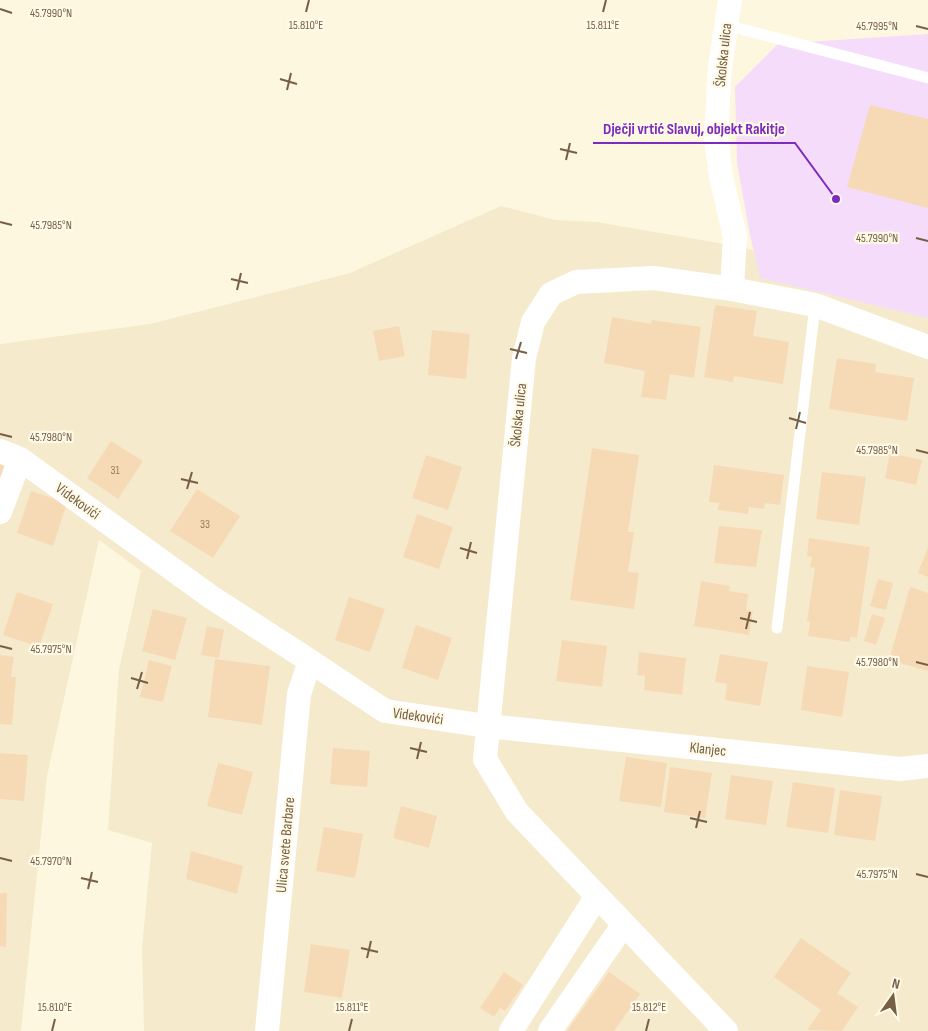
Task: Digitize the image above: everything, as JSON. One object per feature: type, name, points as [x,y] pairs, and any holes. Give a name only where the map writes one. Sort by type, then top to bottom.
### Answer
[{"type":"street","name":"Školska ulica","points":[[730,0],[720,67],[716,137],[721,177],[735,236],[732,289]]},
{"type":"street","name":"Školska ulica","points":[[487,726],[524,358],[533,322],[551,294],[576,282],[654,278],[732,289],[815,305],[928,347]]},
{"type":"street","name":"Videkovići","points":[[10,455],[211,597],[385,711],[487,726]]},
{"type":"street","points":[[0,512],[10,455]]},
{"type":"street","name":"Ulica svete Barbare","points":[[267,1031],[299,694],[310,661]]},
{"type":"street","name":"Klanjec","points":[[487,726],[900,769],[928,766]]},
{"type":"street","points":[[487,726],[485,758],[517,812],[726,1031]]},
{"type":"street","points":[[511,1031],[598,896]]},
{"type":"street","points":[[550,1031],[624,924]]},
{"type":"lane","points":[[726,25],[928,78]]},
{"type":"lane","points":[[778,628],[815,305]]},
{"type":"shaded area","points":[[928,34],[928,318],[760,278],[737,163],[735,87],[778,44]]},
{"type":"shaded area","points":[[501,206],[556,220],[597,222],[742,247],[928,300],[928,1031],[144,1031],[142,948],[152,843],[108,830],[119,669],[141,571],[99,540],[47,776],[21,1031],[0,1031],[0,344],[150,324],[350,273]]},
{"type":"building","points":[[870,105],[928,119],[928,208],[847,187]]},
{"type":"building","points":[[715,305],[757,311],[753,336],[789,342],[783,384],[734,376],[733,382],[704,377]]},
{"type":"building","points":[[612,317],[651,324],[652,320],[701,327],[694,378],[670,374],[666,400],[641,397],[645,371],[604,363]]},
{"type":"building","points":[[399,326],[405,356],[379,361],[373,331]]},
{"type":"building","points":[[432,330],[470,334],[466,379],[428,375]]},
{"type":"building","points":[[837,358],[876,364],[875,372],[914,378],[907,421],[829,409]]},
{"type":"building","points":[[111,441],[143,461],[118,499],[87,478]]},
{"type":"building","points":[[592,448],[639,455],[628,532],[634,532],[628,572],[639,573],[634,609],[570,600]]},
{"type":"building","points":[[890,453],[922,460],[916,485],[885,478]]},
{"type":"building","points":[[426,455],[462,467],[448,510],[412,498]]},
{"type":"building","points":[[0,461],[6,463],[0,479]]},
{"type":"building","points":[[714,465],[784,475],[780,505],[765,503],[764,509],[749,507],[748,514],[718,510],[719,503],[709,502]]},
{"type":"building","points":[[822,472],[866,477],[859,525],[816,519]]},
{"type":"building","points":[[197,489],[240,516],[213,558],[170,531]]},
{"type":"building","points":[[31,491],[67,503],[53,546],[17,533]]},
{"type":"building","points":[[417,514],[453,527],[439,569],[403,557]]},
{"type":"building","points":[[719,526],[762,530],[756,567],[714,563]]},
{"type":"building","points":[[809,538],[870,547],[857,638],[850,637],[850,642],[808,636],[810,622],[807,621],[815,568],[810,567],[812,557],[807,556]]},
{"type":"building","points":[[928,547],[928,577],[918,573]]},
{"type":"building","points":[[878,579],[893,583],[886,610],[870,606]]},
{"type":"building","points":[[701,581],[730,586],[729,591],[748,594],[746,610],[753,611],[749,635],[694,626]]},
{"type":"building","points":[[910,587],[928,593],[928,671],[889,660]]},
{"type":"building","points":[[17,592],[53,604],[39,647],[3,635]]},
{"type":"building","points":[[349,597],[385,609],[370,652],[335,640]]},
{"type":"building","points":[[153,609],[187,618],[175,660],[142,651]]},
{"type":"building","points":[[872,614],[885,618],[876,645],[864,641]]},
{"type":"building","points":[[416,625],[452,638],[438,680],[402,668]]},
{"type":"building","points":[[207,626],[224,630],[219,658],[201,655]]},
{"type":"building","points":[[562,640],[607,646],[602,687],[556,681]]},
{"type":"building","points":[[639,652],[686,658],[682,695],[644,690],[645,676],[637,675]]},
{"type":"building","points":[[720,654],[768,662],[760,706],[725,700],[727,684],[715,682]]},
{"type":"building","points":[[0,655],[14,657],[11,677],[16,677],[12,725],[0,724]]},
{"type":"building","points":[[215,659],[270,666],[262,725],[208,717]]},
{"type":"building","points":[[149,660],[172,666],[163,702],[140,697]]},
{"type":"building","points":[[807,666],[849,672],[842,717],[801,710]]},
{"type":"building","points":[[333,748],[370,751],[367,787],[330,784]]},
{"type":"building","points":[[0,753],[28,755],[24,801],[0,799]]},
{"type":"building","points":[[626,757],[667,763],[661,807],[619,801]]},
{"type":"building","points":[[218,763],[253,772],[242,815],[207,806]]},
{"type":"building","points":[[670,767],[712,773],[705,818],[664,812]]},
{"type":"building","points":[[731,775],[773,781],[766,825],[725,819]]},
{"type":"building","points":[[793,782],[835,788],[828,833],[786,827]]},
{"type":"building","points":[[840,790],[882,796],[875,841],[834,835]]},
{"type":"building","points":[[401,806],[437,816],[429,848],[393,838]]},
{"type":"building","points":[[324,827],[363,834],[355,878],[316,871]]},
{"type":"building","points":[[191,851],[243,866],[237,894],[186,879]]},
{"type":"building","points":[[0,893],[7,893],[6,947],[0,946]]},
{"type":"building","points":[[801,938],[851,973],[837,993],[858,1007],[842,1031],[807,1030],[821,1010],[774,977]]},
{"type":"building","points":[[311,944],[350,950],[342,998],[304,992]]},
{"type":"building","points":[[504,972],[523,985],[505,1011],[500,1008],[494,1017],[480,1008]]},
{"type":"building","points":[[609,972],[640,994],[614,1031],[567,1031]]},
{"type":"place","name":"Dječji vrtić Slavuj, objekt Rakitje","points":[[836,199]]}]
